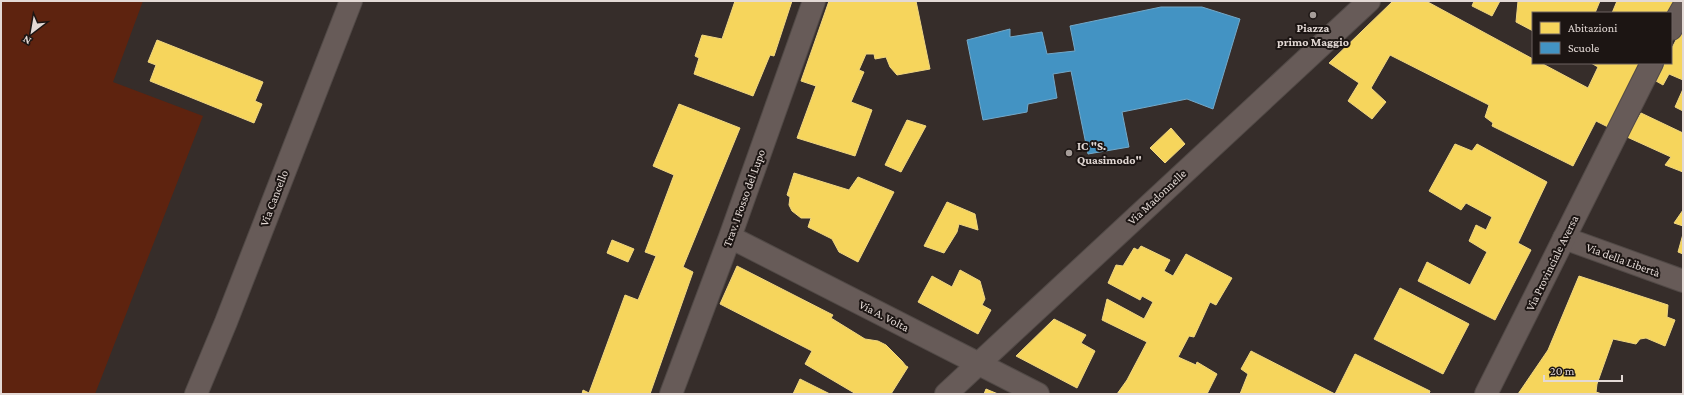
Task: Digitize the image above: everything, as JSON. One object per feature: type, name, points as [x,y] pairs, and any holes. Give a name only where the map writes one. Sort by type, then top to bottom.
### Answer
[{"type":"street","name":"Via Cancello","points":[[196,394],[226,322],[351,1]]},
{"type":"street","name":"Trav. I Fosso del Lupo","points":[[671,394],[730,237],[814,1]]},
{"type":"street","name":"Via Madonnelle","points":[[946,394],[1359,5]]},
{"type":"street","points":[[1672,27],[1683,8]]},
{"type":"street","name":"Via Provinciale Aversa","points":[[1486,394],[1651,64]]},
{"type":"street","name":"Via A. Volta","points":[[730,237],[1038,394]]},
{"type":"street","name":"Via della Libertà","points":[[1564,238],[1683,281]]},
{"type":"shaded area","points":[[1,1],[143,1],[113,82],[203,116],[95,394],[1,394]]},
{"type":"building: Abitazioni","points":[[735,1],[792,1],[774,56],[770,55],[753,96],[694,74],[699,58],[695,56],[702,35],[722,39]]},
{"type":"building: Abitazioni","points":[[829,1],[916,1],[930,69],[897,75],[890,67],[886,57],[875,59],[874,54],[866,54],[859,70],[864,72],[851,102],[872,110],[855,156],[797,138],[816,86],[801,81]]},
{"type":"building: Abitazioni","points":[[1393,1],[1426,1],[1532,58],[1532,64],[1543,64],[1588,88],[1598,67],[1593,64],[1643,64],[1610,128],[1596,121],[1573,166],[1492,126],[1493,123],[1485,117],[1489,105],[1390,55],[1371,88],[1386,102],[1372,119],[1348,101],[1359,83],[1329,63]]},
{"type":"building: Abitazioni","points":[[1474,1],[1500,1],[1492,16],[1472,6]]},
{"type":"building: Abitazioni","points":[[1518,1],[1600,1],[1595,12],[1532,12],[1532,30],[1516,22]]},
{"type":"building: Abitazioni","points":[[1617,1],[1675,1],[1670,12],[1612,12]]},
{"type":"building: Abitazioni","points":[[1683,26],[1683,80],[1669,74],[1663,85],[1656,81],[1664,64],[1672,64],[1672,48]]},
{"type":"building: Abitazioni","points":[[157,40],[263,82],[255,101],[262,104],[254,123],[150,81],[156,65],[148,62]]},
{"type":"building: Abitazioni","points":[[1683,89],[1683,111],[1675,107]]},
{"type":"building: Abitazioni","points":[[679,104],[740,128],[683,267],[693,272],[650,394],[582,394],[583,390],[589,393],[625,295],[638,300],[656,256],[645,252],[674,175],[653,166]]},
{"type":"building: Abitazioni","points":[[1641,113],[1683,133],[1683,172],[1665,165],[1671,157],[1627,137]]},
{"type":"building: Abitazioni","points":[[907,120],[926,126],[901,172],[885,165]]},
{"type":"building: Abitazioni","points":[[1171,128],[1185,144],[1165,163],[1150,148]]},
{"type":"building: Abitazioni","points":[[1455,144],[1472,151],[1477,144],[1547,182],[1518,243],[1531,250],[1495,320],[1418,281],[1427,262],[1470,285],[1487,252],[1469,241],[1476,225],[1486,230],[1492,217],[1466,203],[1461,210],[1429,191]]},
{"type":"building: Abitazioni","points":[[794,173],[849,190],[858,177],[894,192],[858,262],[839,252],[832,239],[808,227],[811,218],[801,218],[792,211],[789,205],[790,197],[787,195]]},
{"type":"building: Abitazioni","points":[[947,202],[975,214],[978,230],[959,224],[957,232],[944,253],[924,246]]},
{"type":"building: Abitazioni","points":[[1683,210],[1683,226],[1674,223]]},
{"type":"building: Abitazioni","points":[[1683,234],[1683,254],[1678,252]]},
{"type":"building: Abitazioni","points":[[612,240],[634,249],[628,262],[607,253]]},
{"type":"building: Abitazioni","points":[[1141,246],[1170,260],[1164,271],[1173,276],[1186,254],[1232,278],[1216,305],[1210,302],[1194,337],[1189,336],[1178,357],[1196,365],[1197,362],[1217,374],[1207,394],[1117,394],[1127,380],[1147,342],[1102,320],[1107,299],[1144,319],[1153,302],[1142,296],[1140,300],[1108,283],[1116,265],[1123,266],[1134,248],[1138,250]]},
{"type":"building: Abitazioni","points":[[737,266],[833,315],[831,318],[865,339],[878,341],[886,345],[908,367],[891,394],[856,394],[805,364],[812,351],[720,304]]},
{"type":"building: Abitazioni","points":[[960,270],[980,281],[985,299],[982,305],[991,310],[978,334],[918,302],[932,276],[952,287]]},
{"type":"building: Abitazioni","points":[[1579,276],[1668,305],[1667,317],[1675,320],[1665,346],[1646,338],[1640,339],[1636,344],[1613,339],[1597,384],[1596,392],[1602,394],[1518,394],[1548,350]]},
{"type":"building: Abitazioni","points":[[1400,288],[1469,324],[1443,374],[1374,339]]},
{"type":"building: Abitazioni","points":[[1054,319],[1086,335],[1081,343],[1095,351],[1077,388],[1016,356]]},
{"type":"building: Abitazioni","points":[[1251,351],[1335,394],[1240,394],[1248,374],[1241,369]]},
{"type":"building: Abitazioni","points":[[1355,354],[1430,391],[1429,394],[1335,394]]},
{"type":"building: Abitazioni","points":[[800,379],[830,394],[793,394]]},
{"type":"building: Abitazioni","points":[[986,389],[998,394],[984,394]]},
{"type":"building: Scuole","points":[[1161,7],[1202,7],[1240,19],[1213,109],[1187,99],[1122,112],[1129,147],[1088,154],[1071,71],[1053,74],[1057,98],[1028,104],[1027,112],[983,120],[967,40],[1010,29],[1010,37],[1042,32],[1047,54],[1075,51],[1070,26]]},
{"type":"place","name":"Piazza primo Maggio","points":[[1313,15]]},
{"type":"place","name":"IC \"S. Quasimodo\"","points":[[1069,153]]}]
